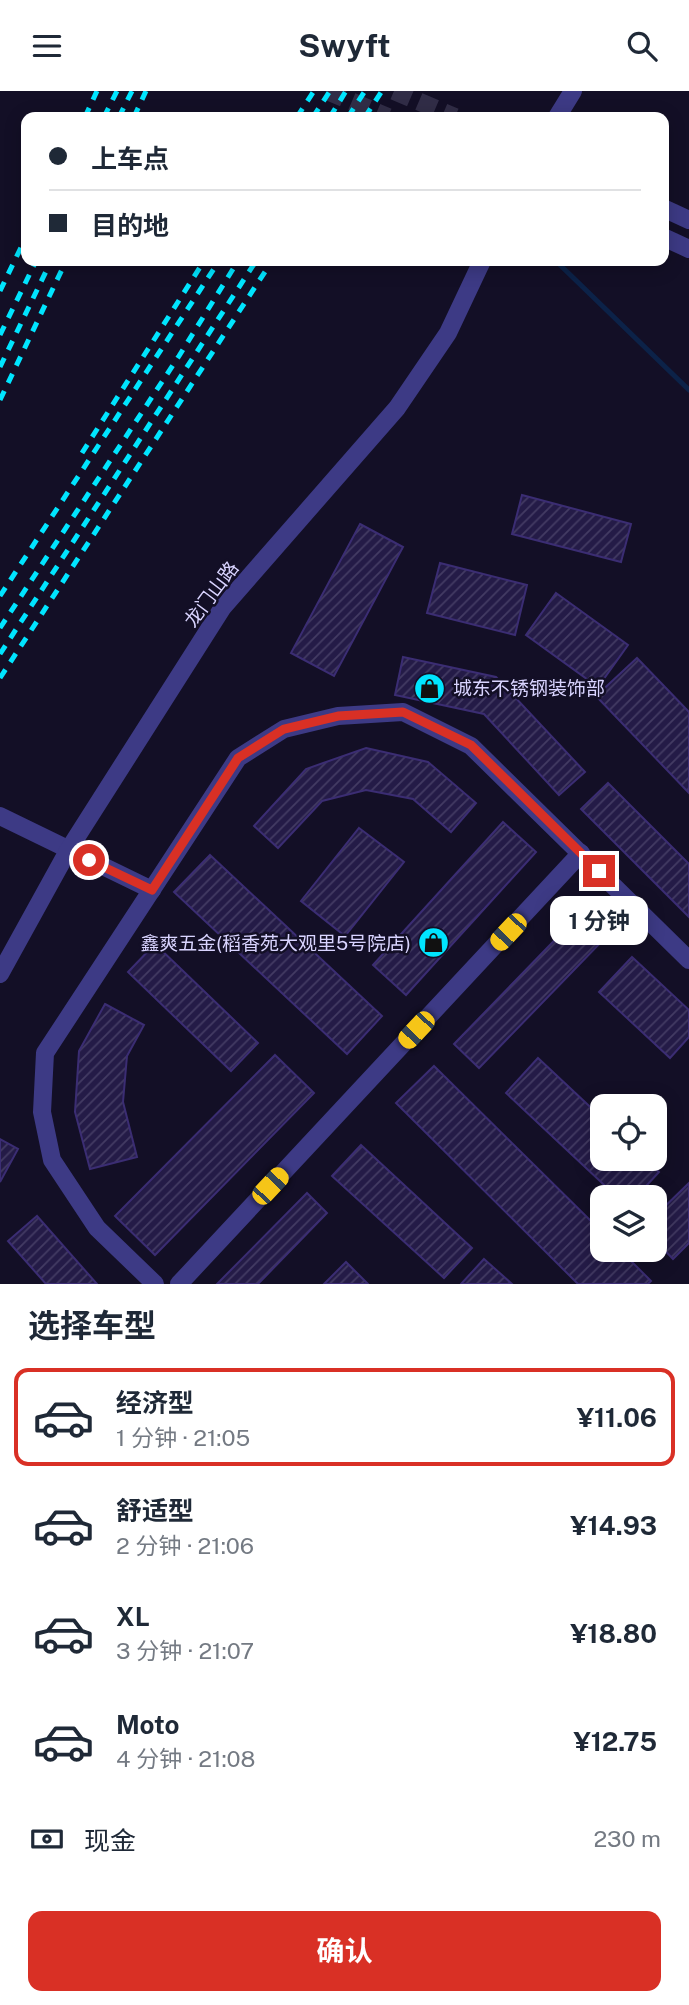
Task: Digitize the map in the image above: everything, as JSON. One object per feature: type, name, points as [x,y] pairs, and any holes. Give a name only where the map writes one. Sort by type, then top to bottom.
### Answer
[{"type":"street","points":[[560,112],[573,91]]},
{"type":"street","points":[[669,211],[689,220]]},
{"type":"street","points":[[669,240],[689,249]]},
{"type":"street","name":"龙门山路","points":[[0,974],[69,849],[223,607],[397,408],[448,334],[480,266]]},
{"type":"street","points":[[155,1284],[97,1228],[52,1160],[42,1112],[45,1053],[238,758],[284,729],[338,716],[403,712],[471,745],[689,961]]},
{"type":"street","points":[[0,816],[152,890]]},
{"type":"street","points":[[179,1284],[580,853]]},
{"type":"building","points":[[522,495],[631,524],[621,562],[512,534]]},
{"type":"building","points":[[360,524],[403,547],[334,676],[291,653]]},
{"type":"building","points":[[440,563],[527,585],[515,635],[427,613]]},
{"type":"building","points":[[556,593],[628,645],[598,687],[526,635]]},
{"type":"building","points":[[403,657],[496,677],[585,772],[559,795],[484,714],[395,695]]},
{"type":"building","points":[[637,658],[689,712],[689,793],[596,696]]},
{"type":"building","points":[[366,748],[428,762],[476,803],[451,832],[413,799],[366,790],[322,801],[278,848],[254,826],[306,769]]},
{"type":"building","points":[[608,783],[689,864],[689,917],[581,809]]},
{"type":"building","points":[[503,822],[536,852],[406,995],[373,965]]},
{"type":"building","points":[[359,828],[404,862],[345,936],[301,901]]},
{"type":"building","points":[[210,855],[382,1016],[347,1054],[174,892]]},
{"type":"building","points":[[580,914],[605,938],[479,1068],[454,1044]]},
{"type":"building","points":[[155,944],[258,1043],[231,1071],[128,972]]},
{"type":"building","points":[[632,957],[689,1010],[689,1037],[670,1058],[599,992]]},
{"type":"building","points":[[105,1004],[144,1025],[127,1056],[123,1102],[137,1157],[90,1169],[75,1112],[79,1051]]},
{"type":"building","points":[[275,1055],[314,1093],[155,1255],[115,1216]]},
{"type":"building","points":[[538,1058],[590,1107],[590,1171],[659,1172],[647,1185],[604,1185],[506,1093]]},
{"type":"building","points":[[434,1066],[590,1220],[590,1262],[632,1262],[651,1281],[648,1284],[578,1284],[396,1103]]},
{"type":"building","points":[[0,1139],[18,1149],[0,1182]]},
{"type":"building","points":[[361,1145],[472,1248],[444,1278],[332,1176]]},
{"type":"building","points":[[689,1183],[689,1243],[673,1259],[667,1253],[667,1204]]},
{"type":"building","points":[[307,1193],[327,1213],[258,1284],[217,1284]]},
{"type":"building","points":[[37,1216],[97,1284],[46,1284],[8,1241]]},
{"type":"building","points":[[484,1259],[512,1284],[461,1284]]},
{"type":"building","points":[[346,1262],[368,1284],[324,1284]]},
{"type":"waterway","points":[[561,266],[689,390]]},
{"type":"tunnel","points":[[327,91],[376,112]]},
{"type":"tunnel","points":[[394,91],[443,112]]},
{"type":"railway","points":[[87,112],[97,91]]},
{"type":"railway","points":[[106,112],[117,91]]},
{"type":"railway","points":[[122,112],[132,91]]},
{"type":"railway","points":[[136,112],[146,91]]},
{"type":"railway","points":[[300,112],[314,91]]},
{"type":"railway","points":[[316,112],[330,91]]},
{"type":"railway","points":[[333,112],[346,91]]},
{"type":"railway","points":[[351,112],[365,91]]},
{"type":"railway","points":[[368,112],[382,91]]},
{"type":"railway","points":[[0,291],[21,247]]},
{"type":"railway","points":[[0,335],[34,266]]},
{"type":"railway","points":[[0,367],[49,266]]},
{"type":"railway","points":[[0,400],[64,266]]},
{"type":"railway","points":[[82,453],[201,266]]},
{"type":"railway","points":[[0,596],[216,266]]},
{"type":"railway","points":[[0,628],[179,356],[235,266]]},
{"type":"railway","points":[[0,654],[253,266]]},
{"type":"railway","points":[[0,678],[269,266]]},
{"type":"place","name":"城东不锈钢装饰部","points":[[430,688]]},
{"type":"place","name":"鑫爽五金(稻香苑大观里5号院店)","points":[[434,943]]},
{"type":"route","points":[[89,860],[152,890],[238,758],[284,729],[338,716],[403,712],[471,745],[599,871]]}]
